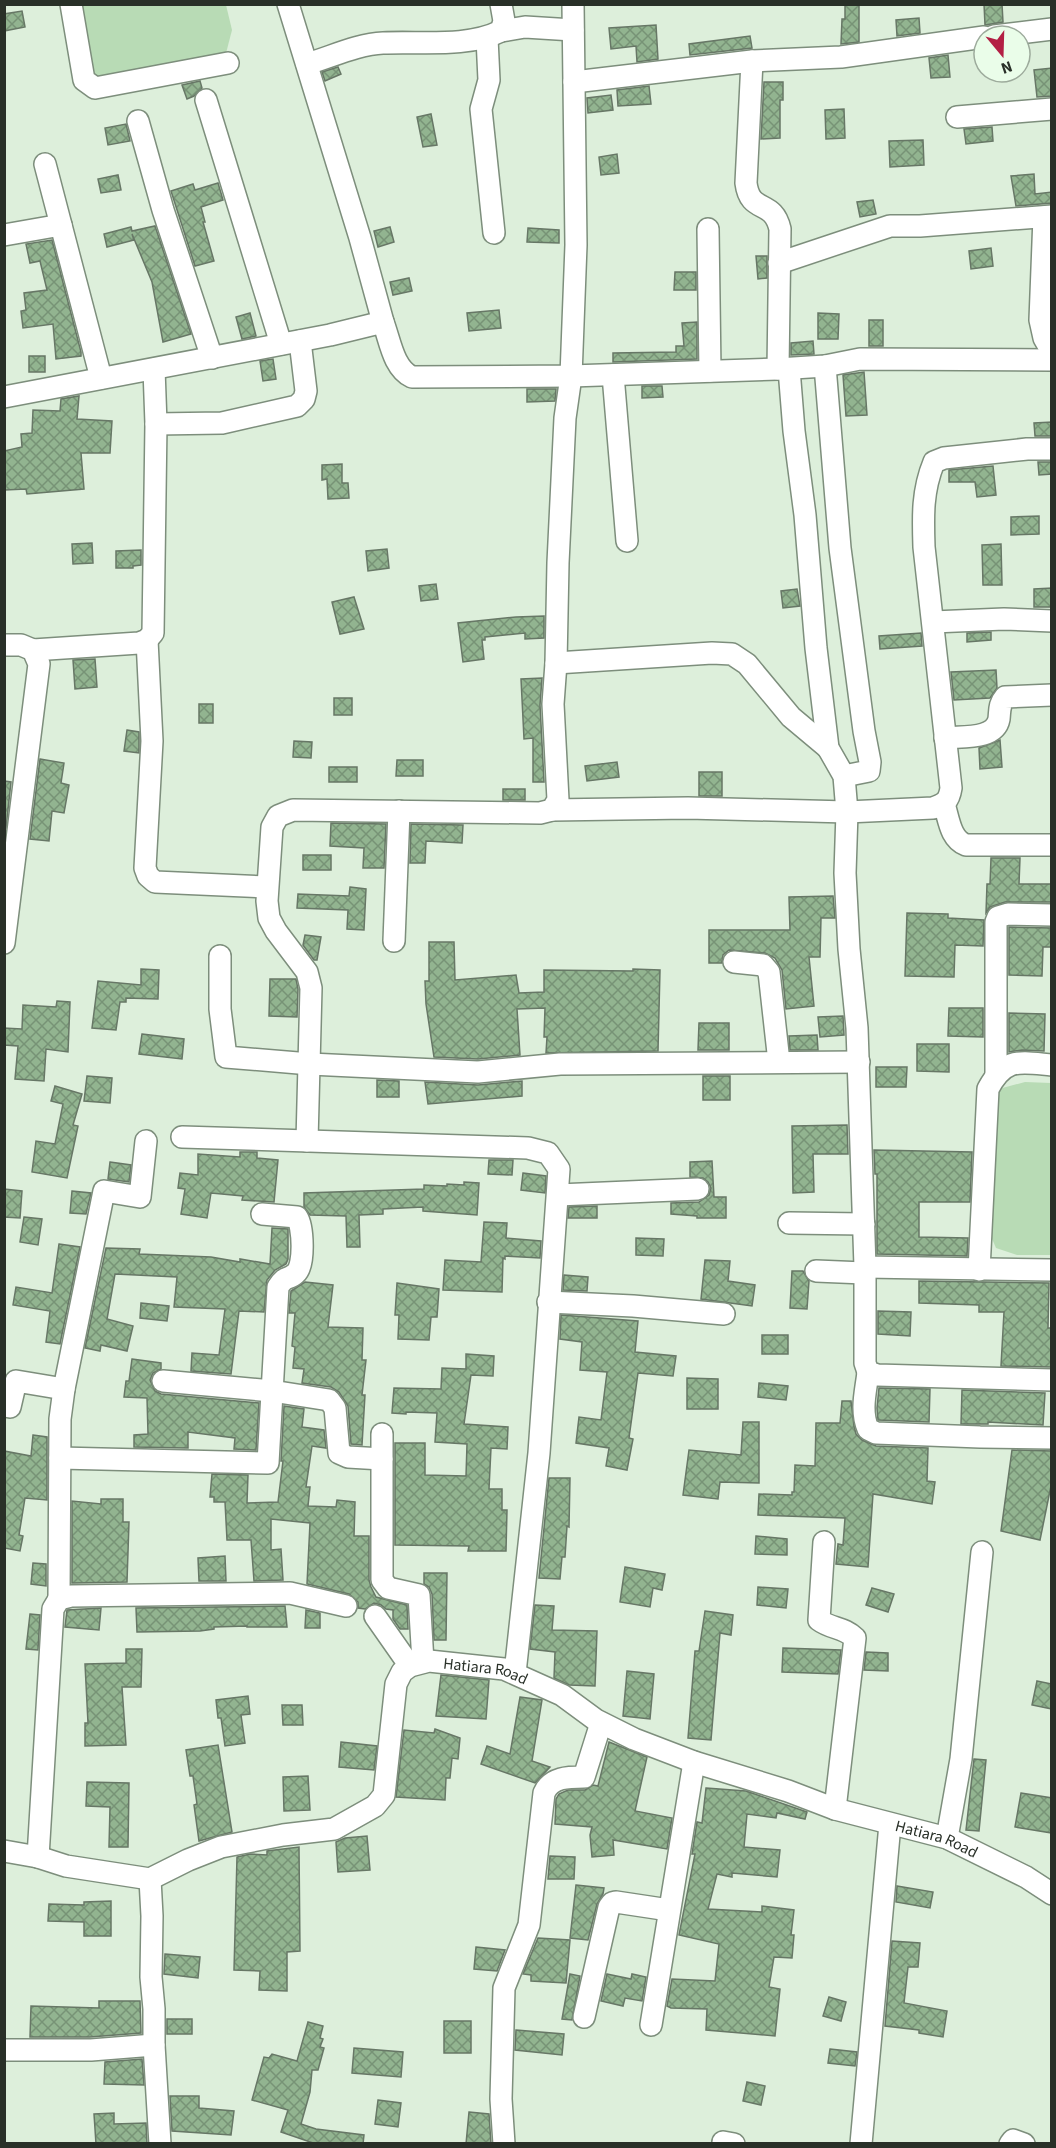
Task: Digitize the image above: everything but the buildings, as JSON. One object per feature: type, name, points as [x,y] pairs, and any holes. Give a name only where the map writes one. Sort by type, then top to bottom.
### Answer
[{"type":"street","points":[[71,4],[84,81],[95,88],[228,63]]},
{"type":"street","points":[[288,4],[308,64],[383,322],[399,367],[404,374],[411,377],[571,376],[784,369],[825,366],[860,359],[1052,360]]},
{"type":"street","points":[[494,233],[481,110],[489,80],[494,35],[504,21],[501,4]]},
{"type":"street","points":[[552,810],[558,800],[553,704],[561,489],[565,418],[571,376],[576,245],[573,4]]},
{"type":"street","points":[[308,64],[371,44],[430,43],[494,35],[525,27],[573,30]]},
{"type":"street","points":[[1032,31],[1052,29]]},
{"type":"street","points":[[574,82],[752,61],[841,57],[972,39]]},
{"type":"street","points":[[752,61],[746,183],[748,195],[753,202],[769,209],[777,218],[780,229],[779,263],[784,369],[805,515],[816,648],[828,748]]},
{"type":"street","points":[[156,424],[222,423],[297,406],[304,399],[306,391],[206,100]]},
{"type":"street","points":[[957,117],[1052,109]]},
{"type":"street","points":[[138,121],[163,210],[212,358]]},
{"type":"street","points":[[45,164],[101,378]]},
{"type":"street","points":[[779,263],[890,226],[1048,217],[1040,320],[1044,338],[1052,352]]},
{"type":"street","points":[[4,235],[61,225]]},
{"type":"street","points":[[708,229],[710,372]]},
{"type":"street","points":[[4,397],[290,343],[383,322]]},
{"type":"street","points":[[825,366],[840,548],[870,762],[869,771],[844,776]]},
{"type":"street","points":[[4,645],[21,645],[33,650],[139,643],[147,640],[153,633],[156,424],[154,369]]},
{"type":"street","points":[[613,375],[627,541]]},
{"type":"street","points":[[307,1141],[311,988],[303,967],[276,931],[270,918],[267,901],[272,827],[278,816],[293,810],[540,813],[552,810],[687,808],[847,812],[933,808],[944,804],[950,798],[951,788],[924,548],[923,507],[926,486],[934,462],[963,455],[1027,448],[1052,449]]},
{"type":"street","points":[[933,622],[1004,619],[1052,621]]},
{"type":"street","points":[[147,640],[152,741],[145,868],[148,876],[155,882],[267,887]]},
{"type":"street","points":[[4,943],[39,664],[33,650]]},
{"type":"street","points":[[556,663],[712,653],[732,654],[747,664],[791,717],[828,748],[844,776],[847,812],[845,884],[859,1062],[864,1224],[865,1363],[868,1372],[863,1410],[864,1420],[868,1429],[876,1432],[1052,1438]]},
{"type":"street","points":[[945,738],[985,734],[995,729],[1000,703],[1005,697],[1052,695]]},
{"type":"street","points":[[944,804],[957,842],[966,845],[1052,845]]},
{"type":"street","points":[[394,941],[399,811]]},
{"type":"street","points":[[979,1270],[988,1089],[996,1073],[996,922],[998,917],[1008,914],[1052,915]]},
{"type":"street","points":[[220,956],[220,1009],[226,1057],[310,1064],[478,1072],[560,1064],[859,1062]]},
{"type":"street","points":[[734,962],[763,966],[769,972],[779,1062]]},
{"type":"street","points":[[996,1073],[1010,1064],[1052,1065]]},
{"type":"street","points":[[182,1137],[528,1148],[549,1153],[559,1169],[539,1453],[516,1673]]},
{"type":"street","points":[[38,1857],[53,1609],[59,1599],[60,1419],[63,1389],[104,1191],[140,1197],[146,1141]]},
{"type":"street","points":[[558,1195],[698,1189]]},
{"type":"street","points":[[60,1458],[268,1463],[278,1287],[284,1278],[296,1274],[301,1265],[302,1224],[297,1217],[262,1214]]},
{"type":"street","points":[[789,1223],[864,1224]]},
{"type":"street","points":[[816,1271],[1052,1270]]},
{"type":"street","points":[[548,1302],[724,1314]]},
{"type":"street","points":[[868,1372],[877,1375],[1052,1380]]},
{"type":"street","points":[[4,1406],[10,1407],[16,1381],[63,1389]]},
{"type":"street","points":[[163,1381],[272,1390],[328,1400],[335,1407],[339,1453],[348,1457],[382,1459]]},
{"type":"street","points":[[382,1434],[382,1580],[388,1588],[419,1595],[416,1664]]},
{"type":"street","points":[[824,1542],[819,1620],[828,1626],[845,1629],[855,1638],[835,1809]]},
{"type":"street","points":[[947,1838],[961,1759],[982,1552]]},
{"type":"street","points":[[59,1599],[83,1596],[290,1593],[346,1606]]},
{"type":"street","points":[[375,1616],[416,1664]]},
{"type":"street","name":"Hatiara Road","points":[[416,1664],[429,1661],[474,1664],[516,1673],[562,1695],[601,1723],[634,1739],[694,1762],[788,1791],[835,1809],[947,1838],[1026,1877],[1052,1894]]},
{"type":"street","points":[[4,1851],[38,1857],[66,1866],[150,1879],[221,1847],[283,1835],[334,1829],[375,1806],[384,1795],[396,1684],[402,1672],[416,1664]]},
{"type":"street","points":[[504,2144],[501,2098],[504,1988],[529,1925],[544,1793],[555,1779],[584,1777],[601,1723]]},
{"type":"street","points":[[651,2025],[694,1762]]},
{"type":"street","points":[[861,2144],[890,1824]]},
{"type":"street","points":[[150,1879],[154,2045],[160,2144]]},
{"type":"street","points":[[584,2017],[609,1907],[612,1903],[669,1910]]},
{"type":"street","points":[[4,2050],[91,2050],[154,2045]]},
{"type":"street","points":[[1010,2144],[1013,2140],[1024,2144]]},
{"type":"street","points":[[723,2144],[734,2144]]},
{"type":"shaded area","points":[[82,5],[226,5],[232,30],[224,61],[95,81]]},
{"type":"shaded area","points":[[1025,1082],[1051,1083],[1051,1255],[1017,1255],[996,1248],[984,1220],[995,1090]]}]
